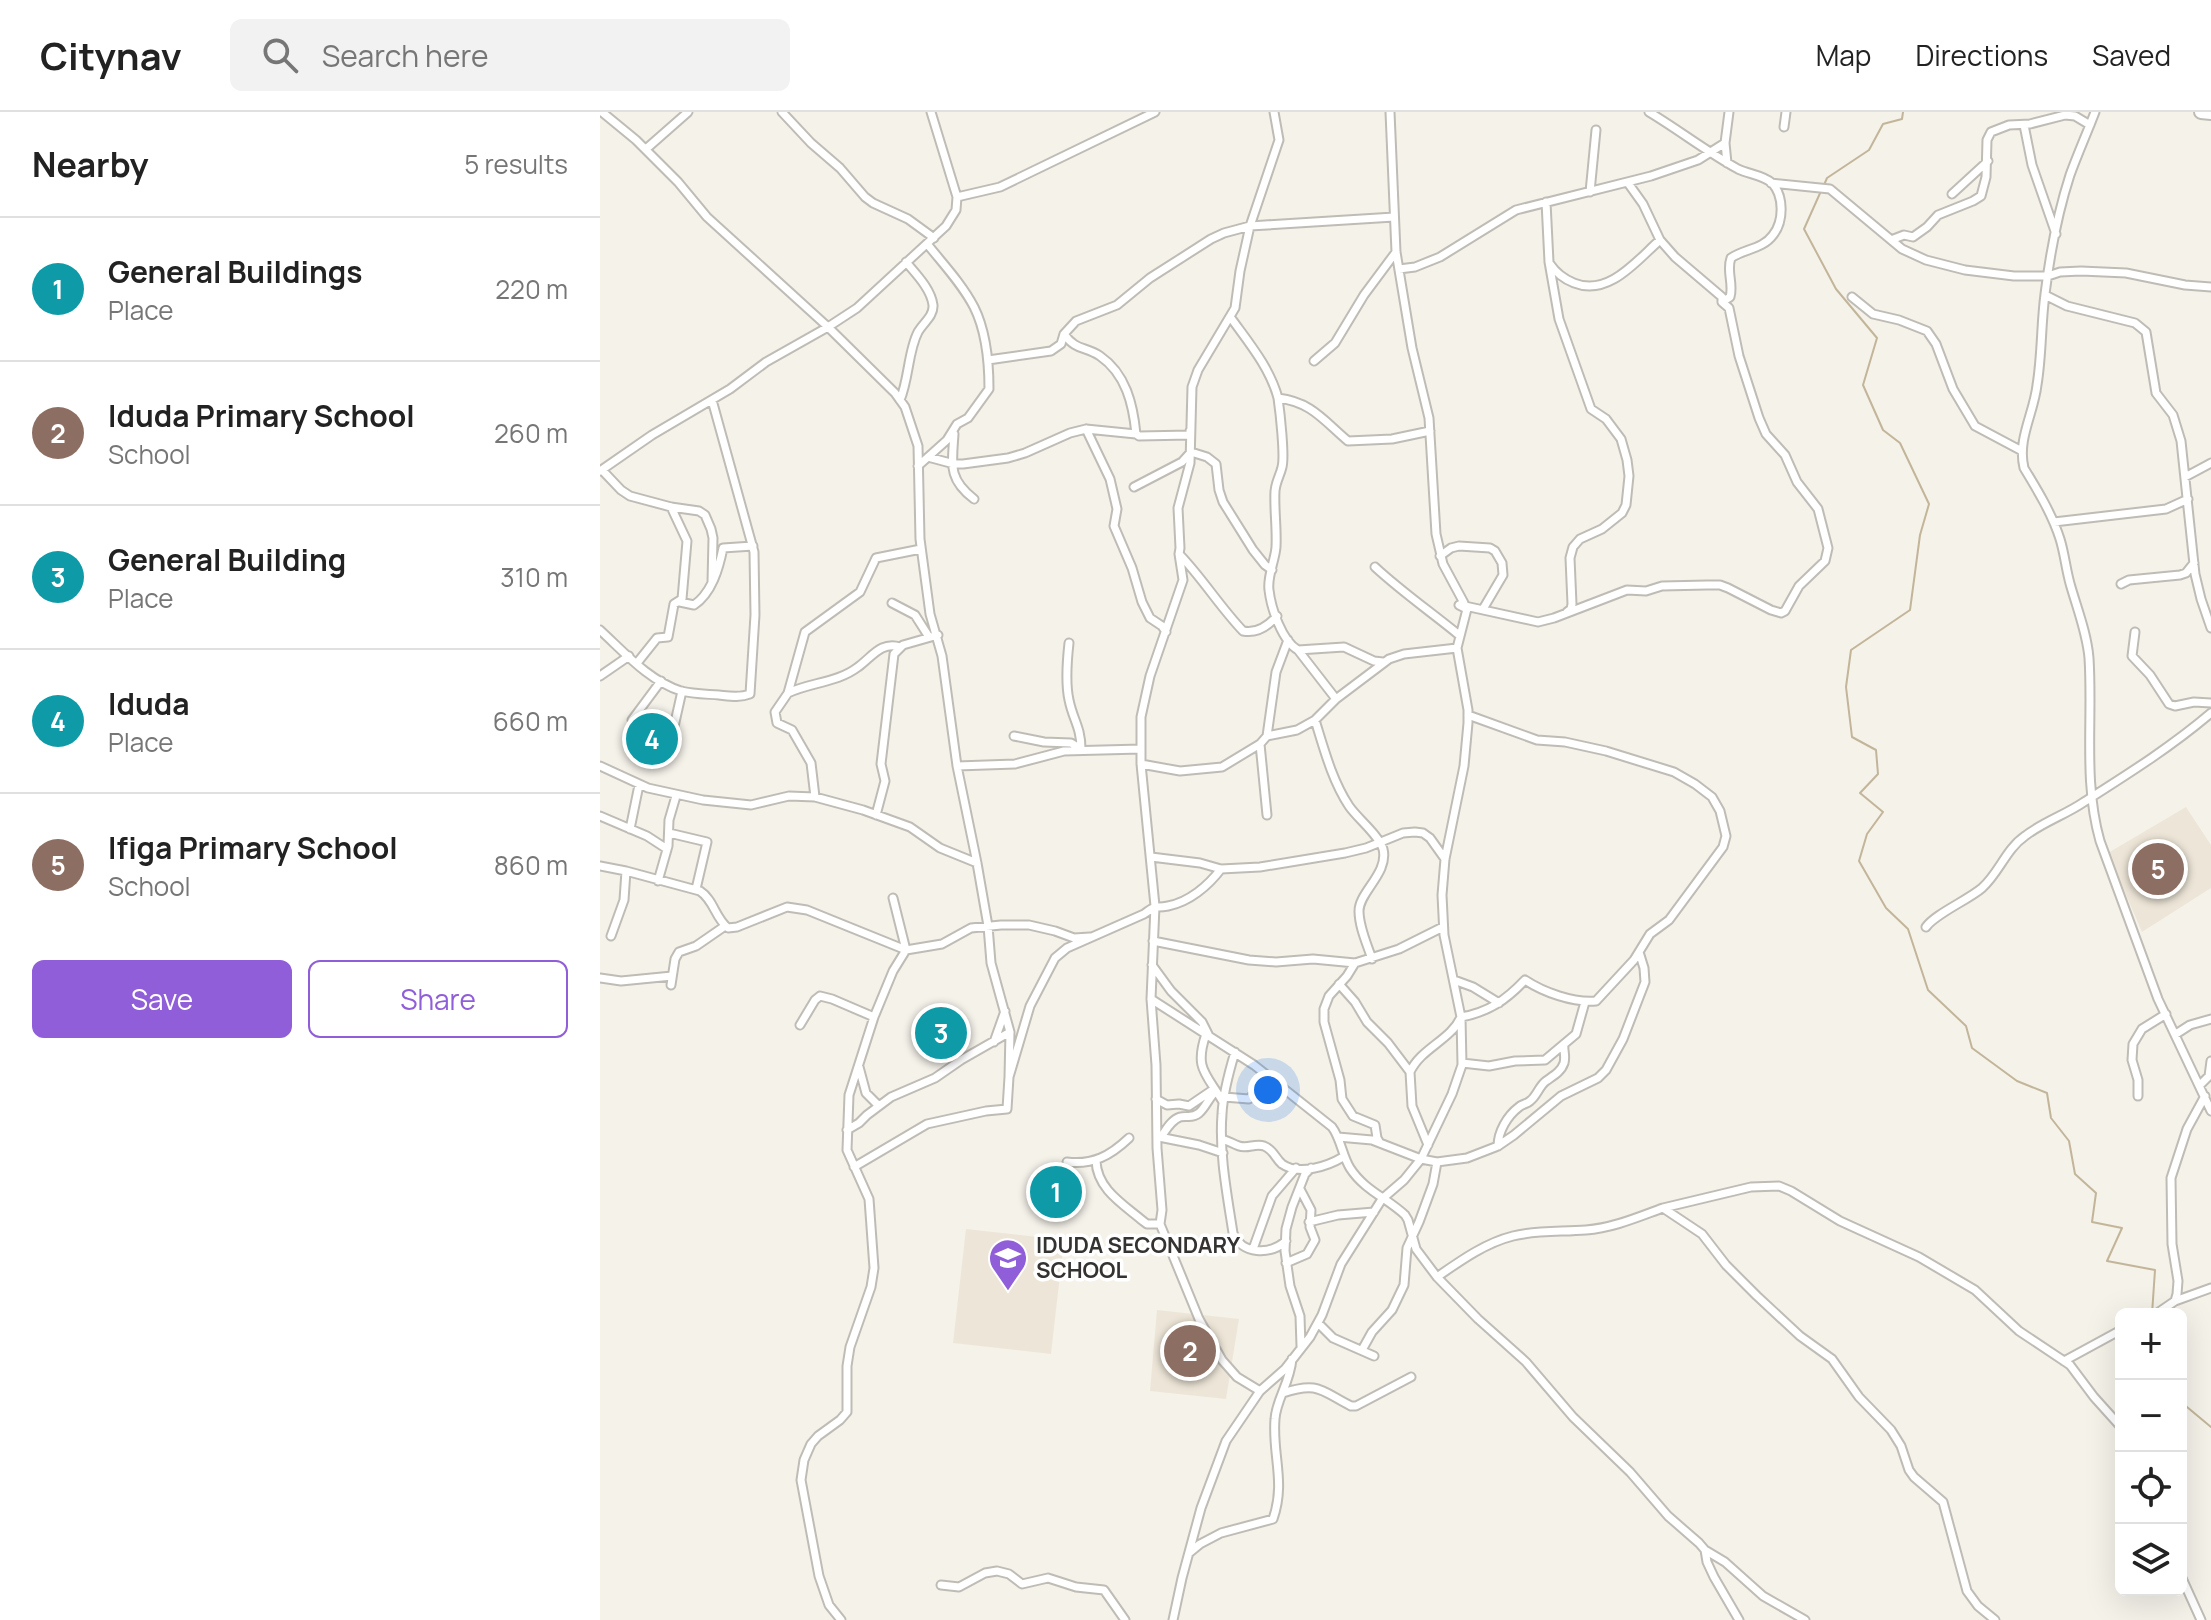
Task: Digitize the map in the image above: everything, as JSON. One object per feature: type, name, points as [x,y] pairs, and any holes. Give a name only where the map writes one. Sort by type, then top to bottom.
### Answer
[{"type":"highway","points":[[2201,112],[2211,113]]},
{"type":"street","points":[[602,112],[646,149],[707,217],[828,327],[900,400],[918,446],[921,549],[930,614],[977,863],[991,963],[1010,1032],[1007,1109],[927,1124],[854,1167]]},
{"type":"street","points":[[646,149],[688,112]]},
{"type":"street","points":[[782,112],[865,197],[908,219],[934,238]]},
{"type":"street","points":[[712,582],[713,538],[706,516],[699,511],[671,507],[626,494],[601,470],[766,362],[857,308],[928,245],[954,216],[957,197],[931,112]]},
{"type":"street","points":[[957,197],[1000,187],[1155,112]]},
{"type":"street","points":[[1260,1391],[1237,1377],[1222,1360],[1199,1319],[1160,1224],[1162,1210],[1151,999],[1155,906],[1141,764],[1141,717],[1144,697],[1183,580],[1178,508],[1191,452],[1193,381],[1235,308],[1250,226],[1279,140],[1274,112]]},
{"type":"street","points":[[1390,112],[1396,252],[1410,339],[1430,431],[1433,506],[1440,556],[1464,603],[1459,605]]},
{"type":"street","points":[[1649,112],[1727,163],[1771,183],[1830,189],[1891,240],[1918,257],[1965,270],[2014,276],[2048,276],[2065,271],[2126,273],[2211,287]]},
{"type":"street","points":[[1727,163],[1725,143],[1729,112]]},
{"type":"street","points":[[1784,127],[1786,112]]},
{"type":"street","points":[[2095,112],[2069,178],[2056,234],[2045,295],[2038,383],[2022,451],[2024,468],[2054,522],[2061,542],[2087,642],[2091,797],[2100,841],[2158,999],[2209,1103],[2187,1129],[2171,1178],[2172,1244],[2178,1289],[2175,1301]]},
{"type":"street","points":[[1891,240],[1903,235],[1909,238],[1915,236],[1938,215],[1978,199],[1985,183],[1990,133],[2009,125],[2024,125],[2065,115],[2075,116],[2090,125]]},
{"type":"street","points":[[2024,125],[2032,165],[2056,234]]},
{"type":"street","points":[[1590,192],[1596,130]]},
{"type":"street","points":[[1399,269],[1415,267],[1440,257],[1511,211],[1628,183],[1682,166],[1725,143]]},
{"type":"street","points":[[1952,194],[1988,161]]},
{"type":"street","points":[[1459,605],[1538,622],[1627,590],[1720,585],[1781,613],[1799,586],[1825,561],[1828,548],[1822,519],[1797,482],[1782,449],[1764,430],[1739,356],[1729,308],[1722,302],[1722,297],[1660,240],[1643,204],[1628,183]]},
{"type":"street","points":[[1722,302],[1730,297],[1731,258],[1767,242],[1775,234],[1781,217],[1780,202],[1771,183]]},
{"type":"street","points":[[1546,202],[1549,262],[1559,319],[1586,399],[1591,409],[1606,419],[1621,439],[1629,476],[1626,505],[1622,513],[1602,529],[1581,538],[1573,547],[1570,558],[1571,609],[1563,614]]},
{"type":"street","points":[[988,360],[1051,351],[1061,344],[1064,334],[1082,317],[1117,305],[1143,283],[1211,239],[1250,226],[1394,217]]},
{"type":"street","points":[[1549,262],[1555,271],[1581,286],[1602,286],[1660,240]]},
{"type":"street","points":[[918,466],[954,432],[957,425],[968,418],[989,391],[988,360],[975,308],[928,245]]},
{"type":"street","points":[[1314,361],[1335,343],[1364,295],[1396,252]]},
{"type":"street","points":[[900,400],[915,338],[933,311],[932,301],[923,283],[906,262]]},
{"type":"street","points":[[2045,295],[2067,306],[2135,323],[2144,329],[2156,393],[2176,421],[2183,452],[2194,563],[2211,628]]},
{"type":"street","points":[[1852,297],[1873,314],[1927,331],[1936,344],[1953,389],[1973,424],[2022,451]]},
{"type":"street","points":[[1231,318],[1259,357],[1278,398],[1283,466],[1275,494],[1277,532],[1269,593],[1288,640],[1336,699]]},
{"type":"street","points":[[1064,334],[1074,346],[1100,356],[1124,384],[1130,397],[1136,434]]},
{"type":"street","points":[[1278,398],[1298,401],[1307,406],[1350,441],[1392,439],[1430,431]]},
{"type":"street","points":[[600,630],[661,681],[682,691],[734,696],[750,694],[755,615],[753,546],[712,400]]},
{"type":"street","points":[[928,457],[954,464],[1008,458],[1086,429],[1150,436],[1190,435],[1190,431]]},
{"type":"street","points":[[1086,429],[1110,479],[1117,509],[1115,529],[1132,568],[1142,602],[1150,618],[1166,632]]},
{"type":"street","points":[[954,432],[953,476],[974,499]]},
{"type":"street","points":[[1191,452],[1207,457],[1216,464],[1223,502],[1253,550],[1272,570]]},
{"type":"street","points":[[1134,487],[1182,462],[1191,452]]},
{"type":"street","points":[[2185,477],[2211,463]]},
{"type":"street","points":[[2054,522],[2166,509],[2188,499]]},
{"type":"street","points":[[671,507],[687,542],[680,602]]},
{"type":"street","points":[[637,663],[657,638],[668,637],[674,604],[696,605],[721,564],[723,548],[753,546]]},
{"type":"street","points":[[1440,556],[1459,546],[1495,551],[1503,566],[1503,575],[1483,609]]},
{"type":"street","points":[[815,797],[811,763],[792,730],[775,719],[775,712],[788,693],[806,630],[860,592],[876,558],[921,549]]},
{"type":"street","points":[[1179,554],[1243,631],[1260,630],[1277,616]]},
{"type":"street","points":[[2121,584],[2129,580],[2183,575],[2194,563]]},
{"type":"street","points":[[1375,567],[1459,635]]},
{"type":"street","points":[[892,603],[915,615],[934,636]]},
{"type":"street","points":[[1172,1619],[1202,1505],[1219,1457],[1236,1425],[1260,1391],[1275,1380],[1318,1323],[1341,1264],[1382,1199],[1404,1180],[1421,1159],[1452,1094],[1462,1063],[1461,1017],[1443,927],[1442,895],[1445,859],[1464,766],[1468,715],[1457,648],[1467,611],[1466,607],[1459,605]]},
{"type":"street","points":[[2135,632],[2131,650],[2133,657],[2150,675],[2167,703],[2173,706],[2211,703]]},
{"type":"street","points":[[876,815],[885,781],[881,764],[893,656],[900,647],[934,636]]},
{"type":"street","points":[[1141,764],[1180,771],[1222,767],[1260,744],[1267,736],[1276,672],[1288,640]]},
{"type":"street","points":[[1069,643],[1066,686],[1080,730],[1082,750]]},
{"type":"street","points":[[788,693],[807,685],[840,678],[860,666],[883,645],[900,647]]},
{"type":"street","points":[[1298,650],[1344,647],[1383,662]]},
{"type":"street","points":[[1267,736],[1297,730],[1315,720],[1383,662],[1404,654],[1457,648]]},
{"type":"street","points":[[600,676],[629,656]]},
{"type":"street","points":[[632,720],[661,681]]},
{"type":"street","points":[[669,749],[682,691]]},
{"type":"street","points":[[1926,927],[1931,920],[1982,888],[2021,839],[2142,766],[2211,713]]},
{"type":"street","points":[[1461,1017],[1482,1012],[1508,998],[1526,980],[1549,992],[1585,1002],[1598,1000],[1630,965],[1650,934],[1669,920],[1726,842],[1722,817],[1712,797],[1695,784],[1664,769],[1606,751],[1565,742],[1537,740],[1468,715]]},
{"type":"street","points":[[1315,720],[1342,794],[1379,843],[1383,854],[1380,869],[1359,910],[1372,959]]},
{"type":"street","points":[[1014,736],[1071,743],[1082,750]]},
{"type":"street","points":[[1260,744],[1267,815]]},
{"type":"street","points":[[957,766],[1015,764],[1057,752],[1141,749]]},
{"type":"street","points":[[600,778],[602,767],[639,785],[676,796],[751,805],[789,796],[815,797],[915,829],[940,848],[977,863]]},
{"type":"street","points":[[630,829],[639,785]]},
{"type":"street","points":[[658,881],[676,796]]},
{"type":"street","points":[[600,816],[667,849]]},
{"type":"street","points":[[669,833],[707,842],[696,889]]},
{"type":"street","points":[[1151,857],[1221,869],[1260,867],[1357,850],[1403,833],[1423,833],[1445,859]]},
{"type":"street","points":[[600,866],[696,889],[709,899],[725,926]]},
{"type":"street","points":[[1009,1077],[1030,1006],[1060,953],[1155,906],[1167,907],[1199,891],[1221,869]]},
{"type":"street","points":[[611,936],[624,900],[626,871]]},
{"type":"street","points":[[838,1619],[829,1605],[819,1576],[801,1480],[804,1460],[811,1444],[847,1412],[850,1347],[873,1278],[870,1200],[847,1150],[847,1130],[849,1095],[874,1017],[893,971],[906,950],[893,898]]},
{"type":"street","points":[[671,985],[679,952],[696,946],[725,926],[737,927],[770,912],[792,907],[807,910],[906,950],[938,945],[966,929],[988,926],[1029,925],[1074,938],[1090,937]]},
{"type":"street","points":[[1153,941],[1249,960],[1276,962],[1313,959],[1355,963],[1399,949],[1443,927]]},
{"type":"street","points":[[1338,1137],[1365,1139],[1437,1162],[1467,1158],[1498,1146],[1561,1096],[1598,1078],[1606,1070],[1621,1044],[1645,982],[1639,952]]},
{"type":"street","points":[[1355,963],[1329,996],[1323,1015],[1341,1095],[1353,1116],[1375,1125],[1380,1143]]},
{"type":"street","points":[[1152,965],[1171,991],[1202,1022],[1207,1035],[1200,1066],[1224,1100]]},
{"type":"street","points":[[600,978],[621,981],[672,976]]},
{"type":"street","points":[[1454,980],[1473,987],[1499,1003]]},
{"type":"street","points":[[1339,984],[1410,1072],[1412,1106],[1428,1145]]},
{"type":"street","points":[[800,1025],[819,996],[874,1017]]},
{"type":"street","points":[[1151,999],[1235,1052],[1328,1123],[1338,1137],[1343,1157],[1356,1177],[1405,1215],[1422,1259],[1437,1277],[1526,1362],[1573,1417],[1630,1472],[1668,1516],[1763,1596],[1805,1620]]},
{"type":"street","points":[[1462,1063],[1489,1066],[1515,1061],[1542,1062],[1577,1033],[1585,1002]]},
{"type":"street","points":[[994,1042],[1005,1010]]},
{"type":"street","points":[[2138,1096],[2138,1080],[2132,1060],[2133,1044],[2142,1029],[2166,1014]]},
{"type":"street","points":[[1410,1072],[1419,1057],[1451,1030],[1461,1017]]},
{"type":"street","points":[[2176,1034],[2190,1025],[2211,1019]]},
{"type":"street","points":[[847,1130],[895,1095],[935,1078],[1010,1032]]},
{"type":"street","points":[[1498,1146],[1502,1128],[1516,1110],[1533,1099],[1542,1084],[1556,1075],[1563,1065],[1564,1044]]},
{"type":"street","points":[[1235,1052],[1224,1100],[1222,1139],[1233,1233],[1240,1244],[1253,1249],[1270,1251],[1286,1241]]},
{"type":"street","points":[[2200,1085],[2209,1076],[2211,1061]]},
{"type":"street","points":[[859,1065],[866,1093],[879,1106]]},
{"type":"street","points":[[1224,1100],[1249,1099],[1271,1078]]},
{"type":"street","points":[[1156,1099],[1167,1105],[1187,1107],[1216,1090]]},
{"type":"street","points":[[1159,1137],[1175,1119],[1199,1113],[1216,1090]]},
{"type":"street","points":[[1159,1137],[1223,1153]]},
{"type":"street","points":[[1067,1162],[1096,1161],[1129,1138]]},
{"type":"street","points":[[1222,1139],[1242,1147],[1254,1144],[1265,1146],[1285,1165],[1296,1168],[1311,1168],[1343,1157]]},
{"type":"street","points":[[1096,1161],[1100,1180],[1108,1191],[1147,1224],[1159,1224]]},
{"type":"street","points":[[1362,1350],[1372,1332],[1392,1310],[1401,1292],[1406,1274],[1407,1248],[1433,1184],[1437,1162]]},
{"type":"street","points":[[1253,1249],[1272,1196],[1296,1168]]},
{"type":"street","points":[[1301,1348],[1300,1316],[1286,1263],[1286,1241],[1289,1217],[1305,1174],[1311,1168]]},
{"type":"street","points":[[1437,1277],[1478,1251],[1511,1236],[1549,1230],[1598,1228],[1620,1224],[1663,1208],[1751,1187],[1783,1187],[1851,1227],[1954,1276],[2029,1338],[2064,1361],[2115,1420]]},
{"type":"street","points":[[1286,1263],[1307,1254],[1314,1244],[1309,1222],[1311,1210],[1300,1189]]},
{"type":"street","points":[[1663,1208],[1702,1234],[1726,1265],[1757,1296],[1800,1336],[1832,1359],[1859,1397],[1891,1430],[1914,1477],[1943,1502],[1967,1591],[1978,1606],[1995,1620]]},
{"type":"street","points":[[1309,1222],[1338,1215],[1374,1212]]},
{"type":"street","points":[[2165,1308],[2211,1288]]},
{"type":"street","points":[[1318,1323],[1333,1338],[1374,1356]]},
{"type":"street","points":[[2064,1361],[2115,1333]]},
{"type":"street","points":[[1188,1554],[1221,1533],[1273,1519],[1280,1480],[1275,1417],[1290,1377],[1292,1359]]},
{"type":"street","points":[[1283,1393],[1310,1386],[1356,1406],[1411,1377]]},
{"type":"street","points":[[1705,1550],[1710,1569],[1739,1620]]},
{"type":"street","points":[[941,1585],[959,1587],[991,1572],[1003,1572],[1022,1584],[1048,1578],[1076,1587],[1104,1590],[1125,1620]]},
{"type":"street","points":[[2187,1589],[2201,1620]]},
{"type":"shaded area","points":[[2186,807],[2211,845],[2211,888],[2142,932],[2108,853]]},
{"type":"shaded area","name":"IDUDA SECONDARY SCHOOL","points":[[966,1229],[1064,1240],[1051,1354],[953,1343]]},
{"type":"shaded area","points":[[1157,1310],[1239,1319],[1226,1399],[1150,1391]]},
{"type":"waterway","points":[[1824,185],[1827,178],[1869,150],[1883,124],[1902,119],[1903,112]]},
{"type":"waterway","points":[[1821,191],[1804,229],[1836,289],[1877,338],[1863,385],[1883,430],[1900,443],[1929,504],[1920,535],[1910,610],[1851,650],[1846,687],[1852,737],[1876,750],[1878,774],[1860,793],[1883,812],[1867,834],[1859,861],[1886,908],[1908,929],[1928,990],[1966,1026],[1972,1048],[2017,1081],[2047,1093],[2051,1118],[2069,1141],[2075,1174],[2096,1193],[2092,1222],[2122,1228],[2107,1261],[2155,1270],[2152,1308]]},
{"type":"waterway","points":[[2187,1407],[2211,1427]]},
{"type":"place","name":"Iduda","points":[[652,739]]},
{"type":"place","name":"Ifiga Primary School","points":[[2158,869]]},
{"type":"place","name":"General Building","points":[[941,1033]]},
{"type":"place","name":"General Buildings","points":[[1056,1192]]},
{"type":"place","name":"IDUDA SECONDARY SCHOOL","points":[[1008,1292]]},
{"type":"place","name":"Iduda Primary School","points":[[1190,1351]]}]
